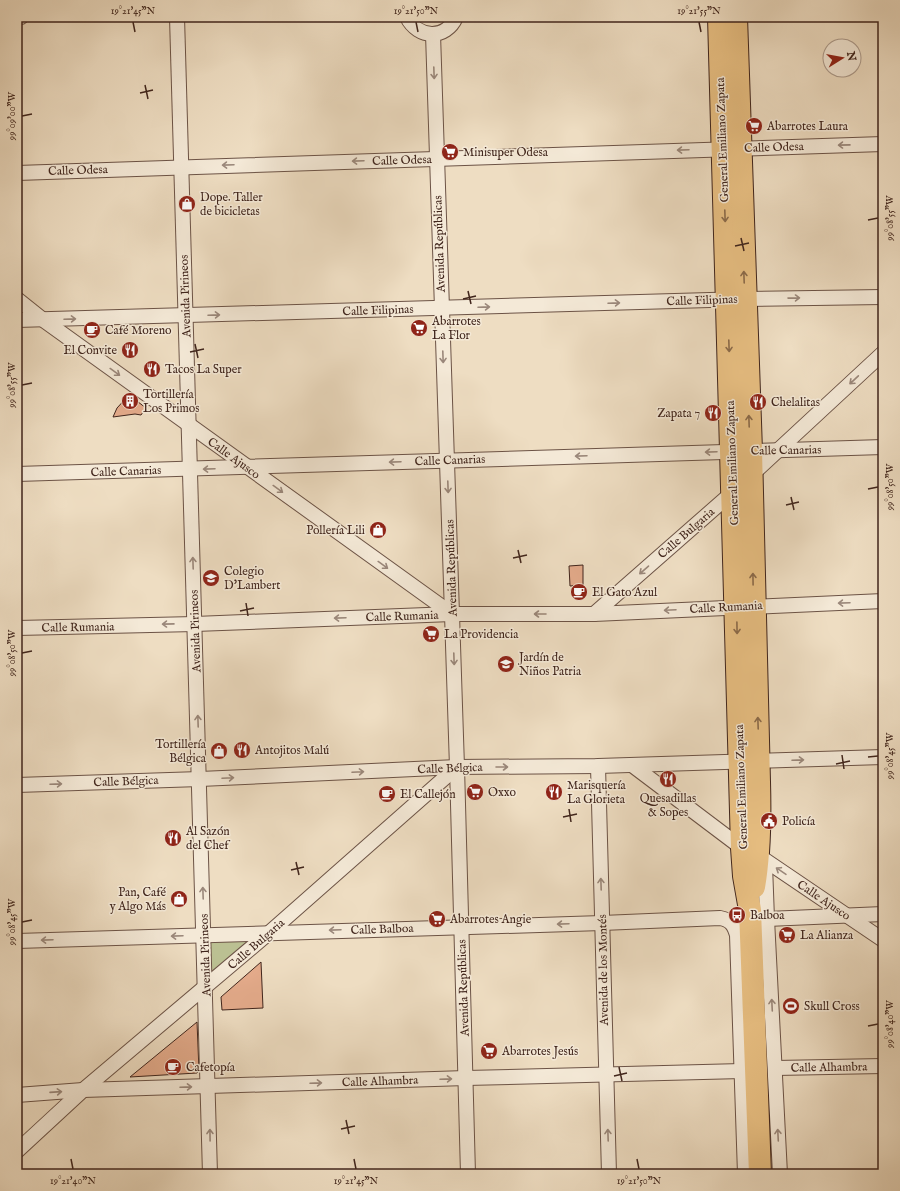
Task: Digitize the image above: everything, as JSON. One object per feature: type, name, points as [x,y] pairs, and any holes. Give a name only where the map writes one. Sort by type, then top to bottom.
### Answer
[{"type":"main road","name":"General Emiliano Zapata","points":[[719,17],[731,148],[741,451],[733,492],[745,607],[750,762],[760,827],[758,858],[758,914],[753,997],[760,1174]]},
{"type":"main road","name":"General Emiliano Zapata","points":[[731,148],[736,17]]},
{"type":"main road","name":"General Emiliano Zapata","points":[[741,451],[751,475],[745,607]]},
{"type":"main road","name":"General Emiliano Zapata","points":[[750,762],[742,848],[744,876],[758,914]]},
{"type":"street","name":"Avenida Pirineos","points":[[177,17],[206,987],[210,1174]]},
{"type":"street","points":[[407,17],[411,25],[417,30],[433,34],[441,33],[448,28],[456,17]]},
{"type":"street","name":"Avenida Repúblicas","points":[[433,34],[441,308],[448,460],[468,1174]]},
{"type":"street","name":"Calle Odesa","points":[[17,173],[883,144]]},
{"type":"street","name":"Calle Filipinas","points":[[17,320],[736,299],[883,297]]},
{"type":"street","name":"Calle Ajusco","points":[[17,298],[42,319],[189,426],[452,614]]},
{"type":"street","name":"Calle Bulgaria","points":[[594,614],[733,492],[883,353]]},
{"type":"street","name":"Calle Canarias","points":[[17,474],[883,447]]},
{"type":"street","name":"Calle Rumania","points":[[17,628],[195,624],[452,614],[594,614],[883,601]]},
{"type":"street","name":"Calle Bélgica","points":[[17,785],[200,779],[457,767],[598,766],[883,757]]},
{"type":"street","points":[[632,765],[742,848]]},
{"type":"street","name":"Avenida de los Montés","points":[[598,766],[609,1174]]},
{"type":"street","name":"Calle Bulgaria","points":[[17,1151],[83,1090],[270,932],[457,767]]},
{"type":"street","name":"General Emiliano Zapata","points":[[760,827],[765,860],[758,914],[775,1068],[780,1174]]},
{"type":"street","name":"Calle Ajusco","points":[[765,860],[883,940]]},
{"type":"street","points":[[758,914],[847,916],[883,914]]},
{"type":"street","name":"Calle Balboa","points":[[17,941],[720,918],[728,919],[735,927],[737,935],[742,1071]]},
{"type":"street","name":"Calle Alhambra","points":[[775,1068],[883,1066]]},
{"type":"street","points":[[742,1071],[745,1174]]},
{"type":"street","name":"Calle Alhambra","points":[[17,1095],[83,1090],[742,1071]]},
{"type":"green space","points":[[270,932],[206,986],[206,935]]},
{"type":"building","name":"Tortillería Los Primos","points":[[129,395],[146,408],[141,415],[135,414],[113,417],[117,408]]},
{"type":"building","points":[[583,565],[583,585],[570,586],[569,566]]},
{"type":"building","points":[[261,962],[263,1008],[222,1010],[221,997]]},
{"type":"building","points":[[197,1022],[199,1071],[197,1073],[130,1077]]},
{"type":"place","name":"Abarrotes Laura","points":[[754,126]]},
{"type":"place","name":"Minisuper Odesa","points":[[450,152]]},
{"type":"place","name":"Dope. Taller de bicicletas","points":[[187,204]]},
{"type":"place","name":"Abarrotes La Flor","points":[[419,328]]},
{"type":"place","name":"Café Moreno","points":[[92,330]]},
{"type":"place","name":"El Convite","points":[[130,350]]},
{"type":"place","name":"Tacos La Super","points":[[152,369]]},
{"type":"place","name":"Tortillería Los Primos","points":[[130,401]]},
{"type":"place","name":"Chelalitas","points":[[758,402]]},
{"type":"place","name":"Zapata 7","points":[[713,413]]},
{"type":"place","name":"Pollería Lili","points":[[378,530]]},
{"type":"place","name":"Colegio D'Lambert","points":[[211,578]]},
{"type":"place","name":"El Gato Azul","points":[[579,592]]},
{"type":"place","name":"La Providencia","points":[[431,634]]},
{"type":"place","name":"Jardín de Niños Patria","points":[[506,664]]},
{"type":"place","name":"Antojitos Malú","points":[[242,750]]},
{"type":"place","name":"Tortillería Bélgica","points":[[219,751]]},
{"type":"place","name":"Quesadillas & Sopes","points":[[668,779]]},
{"type":"place","name":"Oxxo","points":[[475,792]]},
{"type":"place","name":"Marisquería La Glorieta","points":[[554,792]]},
{"type":"place","name":"El Callejón","points":[[387,794]]},
{"type":"place","name":"Policía","points":[[769,821]]},
{"type":"place","name":"Al Sazón del Chef","points":[[173,838]]},
{"type":"place","name":"Pan, Café y Algo Más","points":[[179,899]]},
{"type":"place","name":"Balboa","points":[[737,915]]},
{"type":"place","name":"Abarrotes Angie","points":[[437,919]]},
{"type":"place","name":"La Alianza","points":[[787,935]]},
{"type":"place","name":"Skull Cross","points":[[791,1006]]},
{"type":"place","name":"Abarrotes Jesús","points":[[489,1051]]},
{"type":"place","name":"Cafetopía","points":[[173,1067]]}]
